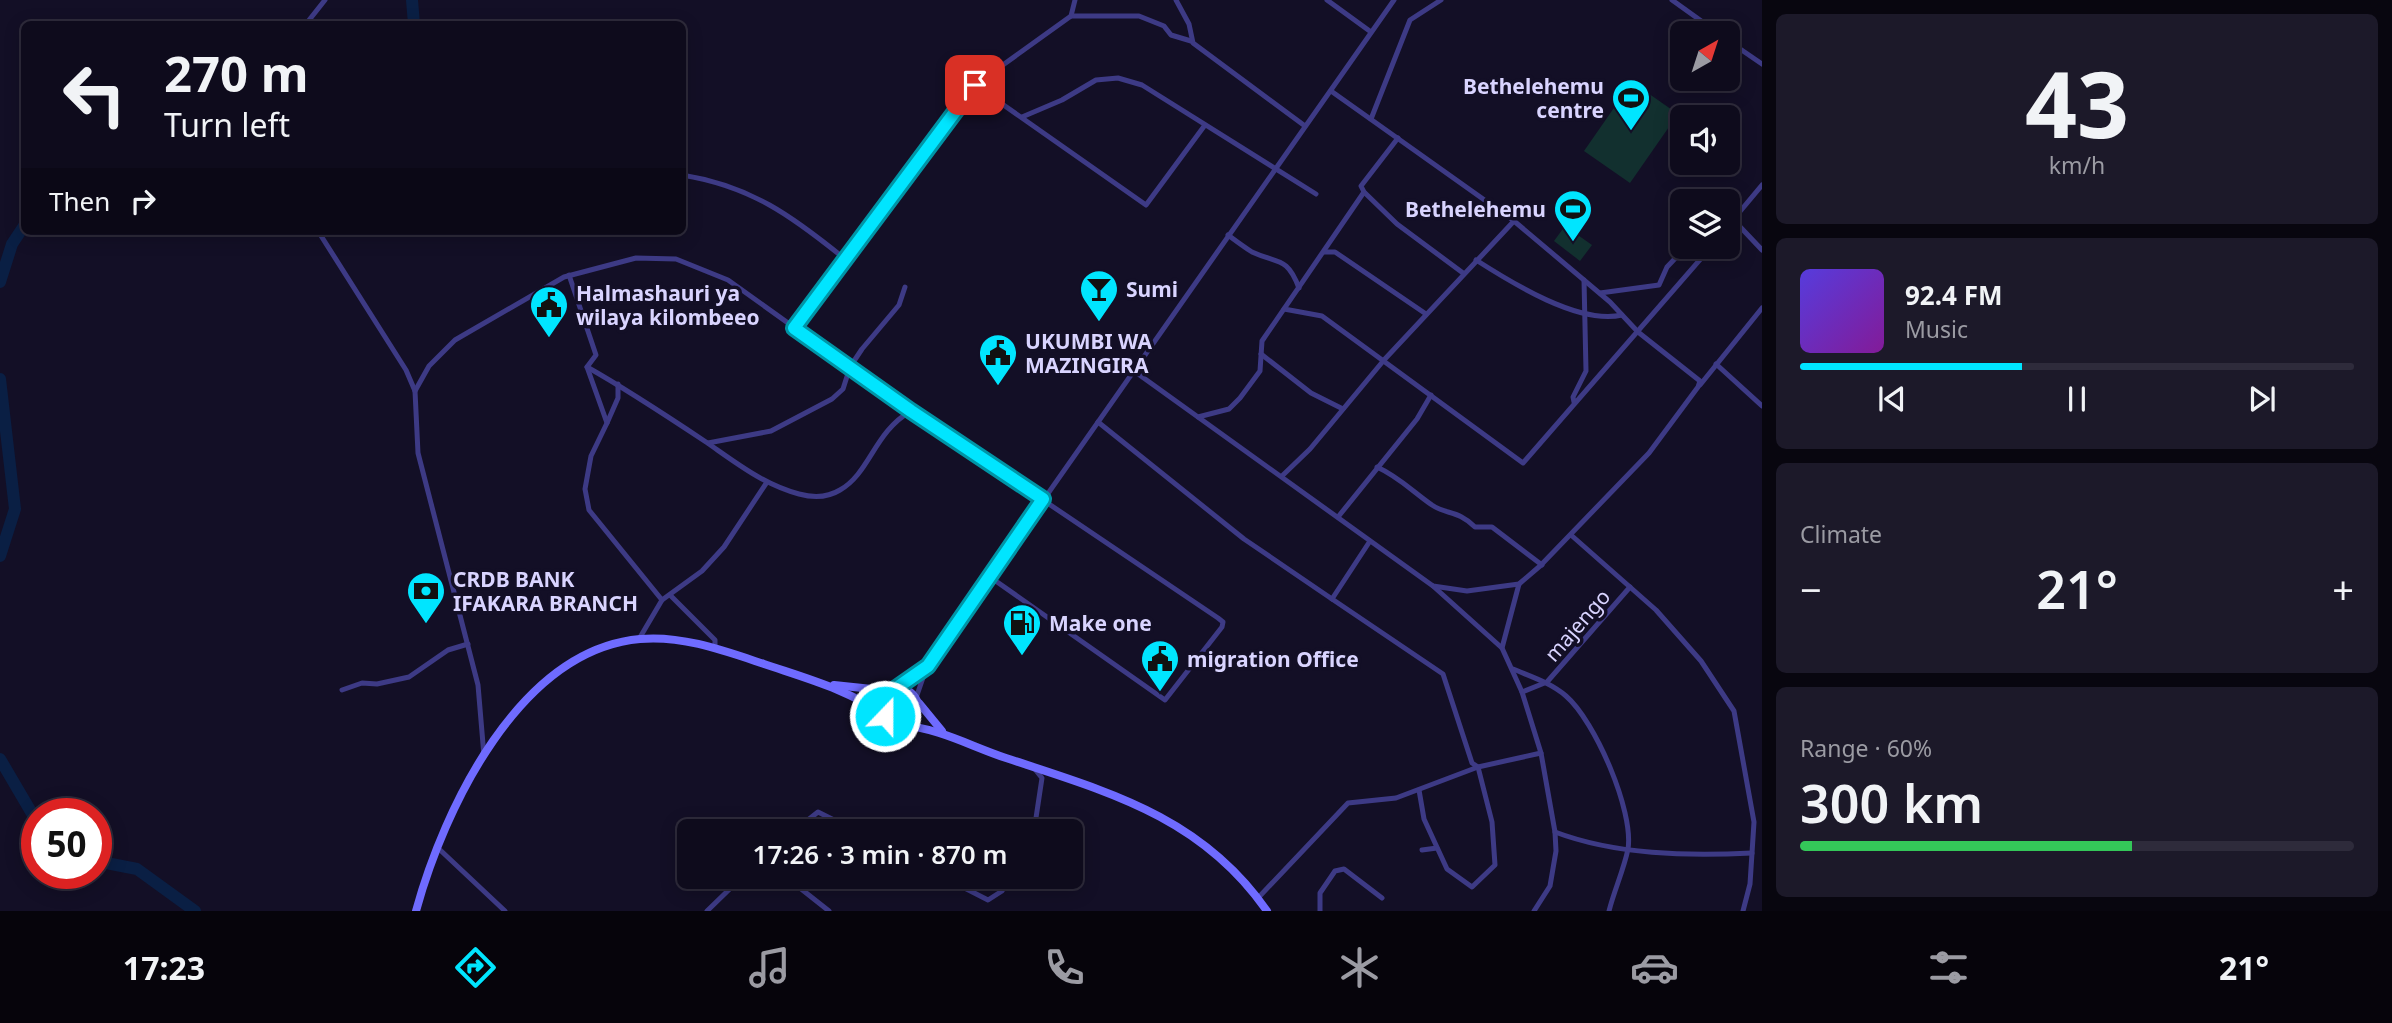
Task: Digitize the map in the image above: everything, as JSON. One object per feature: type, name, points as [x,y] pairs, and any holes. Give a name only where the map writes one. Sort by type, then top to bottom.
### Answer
[{"type":"main road","points":[[416,911],[438,848],[484,756],[518,708],[552,673],[597,650],[639,639],[680,641],[715,648],[817,682],[862,702],[900,725],[943,733],[1170,821],[1206,843],[1267,911]]},
{"type":"main road","points":[[817,682],[856,689],[909,691],[943,733]]},
{"type":"main road","points":[[885,716],[882,704],[893,690]]},
{"type":"main road","points":[[900,725],[914,719],[917,700]]},
{"type":"street","points":[[308,21],[325,0]]},
{"type":"street","points":[[1071,16],[1076,0]]},
{"type":"street","points":[[1176,0],[1189,24],[1193,43]]},
{"type":"street","points":[[1327,0],[1371,32]]},
{"type":"street","points":[[917,700],[928,666],[1394,0]]},
{"type":"street","points":[[1371,119],[1410,20],[1441,0]]},
{"type":"street","points":[[1672,0],[1701,21]]},
{"type":"street","points":[[794,328],[975,85],[1071,16],[1139,16],[1164,26],[1171,35],[1189,38],[1305,126]]},
{"type":"street","points":[[1740,49],[1762,64]]},
{"type":"street","points":[[1022,117],[1062,100],[1096,80],[1118,78],[1142,85],[1316,194]]},
{"type":"street","points":[[975,85],[1146,205],[1205,125]]},
{"type":"street","points":[[1331,91],[1514,221],[1600,293],[1638,332],[1700,381],[1698,387]]},
{"type":"street","points":[[1398,138],[1361,186],[1396,225],[1463,273]]},
{"type":"street","points":[[686,176],[740,188],[802,225],[845,259]]},
{"type":"street","points":[[1740,212],[1762,185]]},
{"type":"street","points":[[1198,417],[1229,409],[1240,398],[1260,368],[1262,341],[1364,192]]},
{"type":"street","points":[[1283,475],[1463,273],[1514,221]]},
{"type":"street","points":[[1740,226],[1762,250]]},
{"type":"street","points":[[321,235],[399,359],[415,391],[418,453],[478,685],[484,756]]},
{"type":"street","points":[[1228,236],[1253,252],[1278,259],[1290,267],[1299,288]]},
{"type":"street","points":[[1324,252],[1335,252],[1426,314]]},
{"type":"street","points":[[415,391],[429,366],[455,340],[569,275],[636,258],[676,259],[728,280],[911,411],[1218,618],[1223,622],[1222,627],[1172,695],[1165,699],[990,577]]},
{"type":"street","points":[[1600,293],[1659,285],[1667,267],[1675,259]]},
{"type":"street","points":[[1284,309],[1322,316],[1523,463],[1701,259]]},
{"type":"street","points":[[1476,260],[1555,304],[1606,318],[1622,315]]},
{"type":"street","points":[[569,275],[596,355],[587,367]]},
{"type":"street","points":[[1574,402],[1573,397],[1586,371],[1583,336],[1587,330],[1583,311],[1584,280]]},
{"type":"street","points":[[707,443],[771,431],[791,418],[815,410],[844,389],[850,367],[899,305],[905,287]]},
{"type":"street","points":[[1433,586],[1467,591],[1519,584],[1542,565],[1649,453],[1762,308]]},
{"type":"street","points":[[1261,354],[1311,393],[1343,409]]},
{"type":"street","points":[[1260,368],[1271,363]]},
{"type":"street","points":[[1716,364],[1762,406]]},
{"type":"street","points":[[587,367],[618,384],[767,482],[814,497],[826,497],[842,489],[852,480],[883,432],[894,420],[911,411]]},
{"type":"street","points":[[587,367],[607,423]]},
{"type":"street","points":[[1134,371],[1283,475],[1433,586],[1502,648],[1522,692],[1541,753],[1555,832],[1556,852],[1550,887],[1534,911]]},
{"type":"street","points":[[618,384],[618,398],[591,456],[585,489],[589,510],[662,600]]},
{"type":"street","points":[[1338,516],[1432,396]]},
{"type":"street","points":[[1098,422],[1244,539],[1443,674],[1472,763],[1478,767],[1492,822],[1495,865],[1472,887],[1447,869],[1424,819],[1419,790]]},
{"type":"street","points":[[1377,467],[1397,476],[1433,506],[1462,515],[1475,527],[1492,527],[1542,565]]},
{"type":"street","points":[[639,639],[662,600],[671,596],[711,563],[767,482]]},
{"type":"street","points":[[1571,535],[1656,610],[1701,661],[1734,711],[1754,822],[1750,884],[1742,911]]},
{"type":"street","points":[[1332,599],[1370,541]]},
{"type":"street","points":[[1502,648],[1519,584]]},
{"type":"street","name":"majengo","points":[[1522,692],[1547,682],[1630,587]]},
{"type":"street","points":[[671,596],[715,640],[715,648]]},
{"type":"street","points":[[342,690],[362,683],[377,684],[409,677],[448,650],[468,644]]},
{"type":"street","points":[[893,690],[928,666]]},
{"type":"street","name":"majengo","points":[[1513,669],[1547,682],[1568,698],[1606,754],[1617,788],[1628,848]]},
{"type":"street","points":[[1258,898],[1348,803],[1396,798],[1478,767],[1541,753]]},
{"type":"street","points":[[1033,766],[1042,778],[1036,819]]},
{"type":"street","points":[[809,819],[818,812],[832,819]]},
{"type":"street","points":[[1555,832],[1582,842],[1628,848],[1707,855],[1752,853]]},
{"type":"street","points":[[438,848],[505,911]]},
{"type":"street","points":[[1422,850],[1437,848]]},
{"type":"street","points":[[1609,911],[1628,848]]},
{"type":"street","points":[[1320,911],[1320,892],[1335,871],[1344,869],[1382,898]]},
{"type":"street","points":[[707,911],[730,889]]},
{"type":"street","points":[[801,889],[829,911]]},
{"type":"street","points":[[966,889],[988,900],[1003,889]]},
{"type":"green space","name":"Bethelehemu centre","points":[[1632,82],[1670,108],[1670,126],[1630,183],[1584,151]]},
{"type":"green space","name":"Bethelehemu","points":[[1565,226],[1592,245],[1580,261],[1554,241]]},
{"type":"waterway","points":[[412,0],[414,21]]},
{"type":"waterway","points":[[0,282],[12,244],[21,230]]},
{"type":"waterway","points":[[0,379],[15,509],[0,556]]},
{"type":"waterway","points":[[0,759],[23,798]]},
{"type":"waterway","points":[[112,864],[137,869],[195,911]]},
{"type":"place","name":"Bethelehemu centre","points":[[1631,132]]},
{"type":"place","name":"Bethelehemu","points":[[1573,243]]},
{"type":"place","name":"Sumi","points":[[1099,323]]},
{"type":"place","name":"Halmashauri ya wilaya kilombeeo","points":[[549,339]]},
{"type":"place","name":"UKUMBI WA MAZINGIRA","points":[[998,387]]},
{"type":"place","name":"CRDB BANK IFAKARA BRANCH","points":[[426,625]]},
{"type":"place","name":"Make one","points":[[1022,657]]},
{"type":"place","name":"migration Office","points":[[1160,693]]},
{"type":"route","points":[[885,716],[882,709],[885,696],[928,666],[1043,499],[911,411],[794,328],[975,85]]}]
